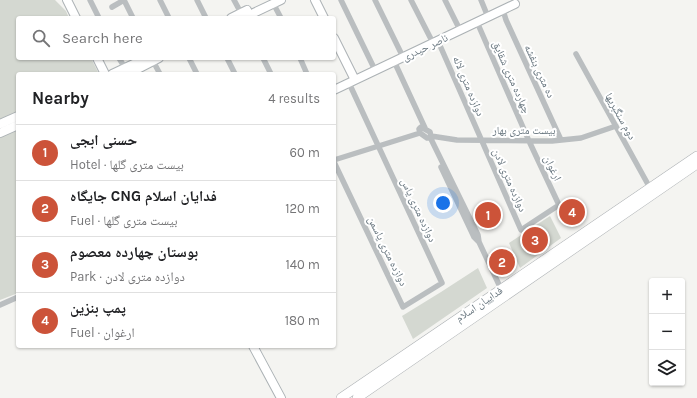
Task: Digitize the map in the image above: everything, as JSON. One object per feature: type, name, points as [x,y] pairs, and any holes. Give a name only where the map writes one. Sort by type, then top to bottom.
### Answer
[{"type":"main road","name":"فداییان اسلام","points":[[341,398],[697,156]]},
{"type":"main road","name":"فداییان اسلام","points":[[357,398],[696,167]]},
{"type":"street","points":[[67,0],[75,16]]},
{"type":"street","points":[[90,0],[98,16]]},
{"type":"street","points":[[112,7],[124,0],[132,16]]},
{"type":"street","points":[[160,0],[168,16]]},
{"type":"street","points":[[197,0],[205,16]]},
{"type":"street","points":[[234,0],[242,16]]},
{"type":"street","points":[[315,0],[323,16]]},
{"type":"street","points":[[341,0],[375,70]]},
{"type":"street","points":[[375,0],[403,57]]},
{"type":"street","name":"دوازده متری لاله","points":[[411,0],[436,42],[481,140]]},
{"type":"street","points":[[446,0],[460,30]]},
{"type":"street","points":[[480,0],[488,17]]},
{"type":"street","points":[[245,16],[274,1],[279,16]]},
{"type":"street","name":"ناصر حیدری","points":[[336,89],[503,10],[515,2]]},
{"type":"street","name":"ده متری بنفشه","points":[[503,10],[506,20],[561,140]]},
{"type":"street","name":"چهارده متری شقایق","points":[[476,22],[529,141]]},
{"type":"street","points":[[336,43],[352,81]]},
{"type":"street","name":"دوم سنگبریها","points":[[576,54],[650,188]]},
{"type":"street","points":[[98,60],[104,72]]},
{"type":"street","points":[[121,60],[126,71],[151,60]]},
{"type":"street","points":[[153,60],[159,72]]},
{"type":"street","points":[[190,60],[196,72]]},
{"type":"street","points":[[228,60],[234,72]]},
{"type":"street","points":[[264,60],[270,72]]},
{"type":"street","points":[[301,60],[307,72]]},
{"type":"street","points":[[394,62],[425,128],[430,132],[429,137],[474,237],[479,242],[501,289]]},
{"type":"street","name":"دوازده متری یاس","points":[[352,81],[378,146],[442,283]]},
{"type":"street","points":[[0,124],[16,117]]},
{"type":"street","points":[[0,133],[16,126]]},
{"type":"street","name":"بیست متری بهار","points":[[429,137],[457,140],[561,140],[581,138],[616,126]]},
{"type":"street","points":[[420,133],[420,128],[425,128]]},
{"type":"street","points":[[336,160],[420,133],[429,137]]},
{"type":"street","name":"دوازده متری لادن","points":[[481,140],[521,230],[540,217]]},
{"type":"street","name":"ارغوان","points":[[529,141],[559,205],[540,217]]},
{"type":"street","name":"دوازده متری یاسمن","points":[[336,165],[403,307],[442,283]]},
{"type":"street","points":[[0,305],[16,298]]},
{"type":"street","points":[[254,348],[281,398]]},
{"type":"shaded area","points":[[0,0],[55,0],[66,11],[68,16],[16,16],[16,60],[92,60],[98,72],[16,72],[16,294],[0,300]]},
{"type":"shaded area","points":[[550,216],[561,238],[520,268],[509,243]]},
{"type":"shaded area","points":[[478,268],[487,288],[413,339],[402,316]]},
{"type":"place","name":"پمپ بنزین","points":[[572,212]]},
{"type":"place","name":"حسنی ابجی","points":[[488,215]]},
{"type":"place","name":"بوستان چهارده معصوم","points":[[535,240]]},
{"type":"place","name":"جایگاه CNG فدایان اسلام","points":[[502,262]]}]
